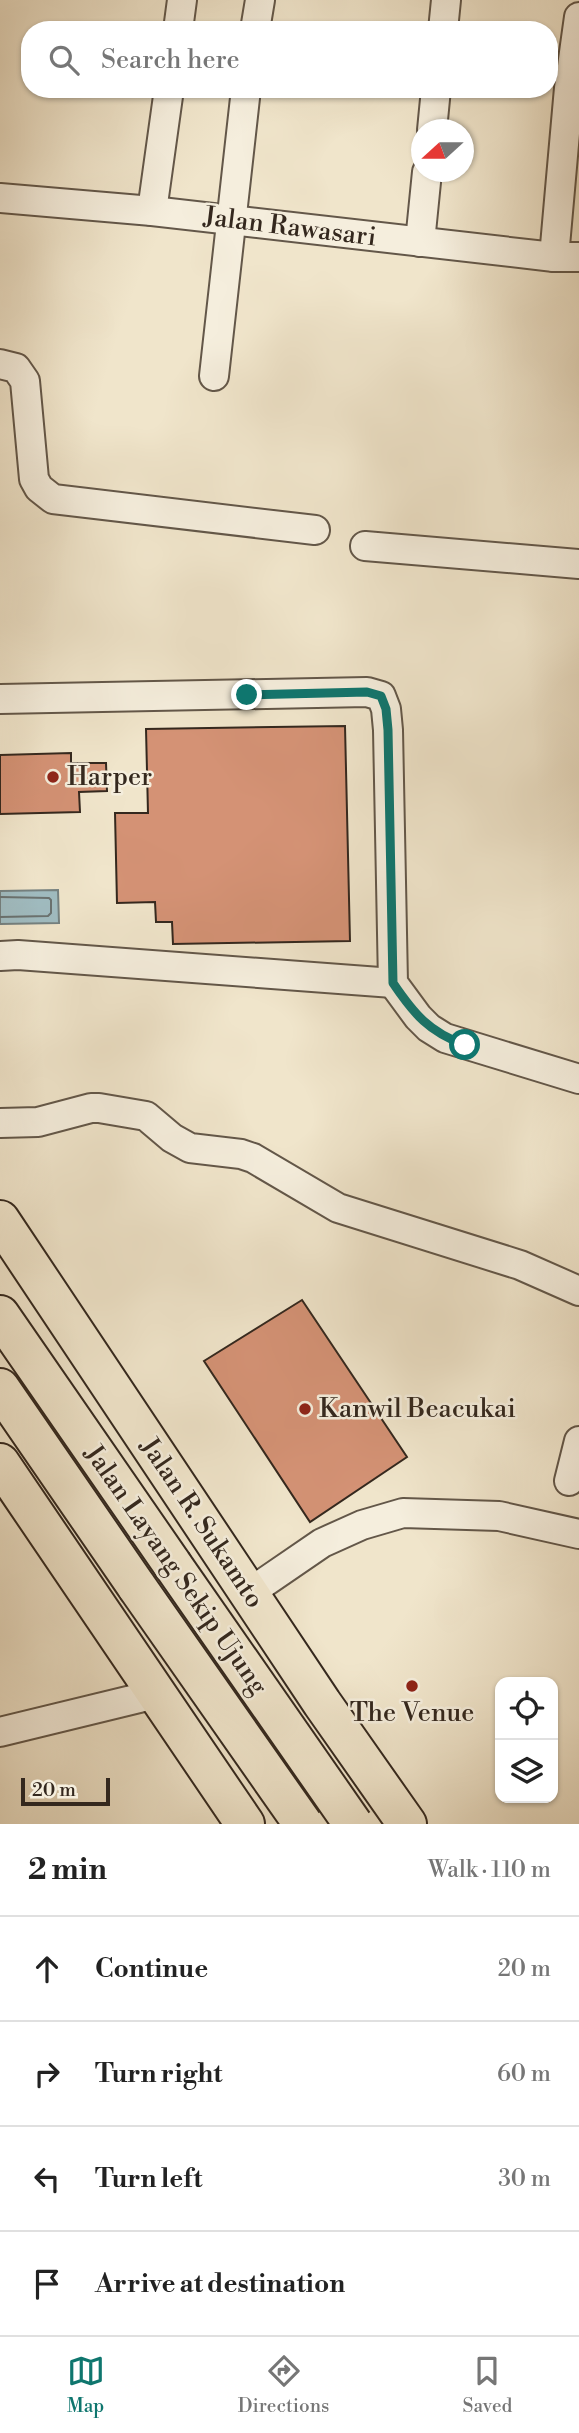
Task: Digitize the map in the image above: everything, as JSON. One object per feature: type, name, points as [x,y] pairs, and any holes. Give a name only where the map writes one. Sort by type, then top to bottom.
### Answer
[{"type":"highway","name":"Jalan R. Sukamto","points":[[0,1220],[273,1629],[407,1824]]},
{"type":"highway","name":"Jalan Layang Sekip Ujung","points":[[0,1315],[353,1824]]},
{"type":"highway","name":"Jalan Layang Sekip Ujung","points":[[0,1388],[303,1824]]},
{"type":"highway","points":[[0,1463],[245,1824]]},
{"type":"highway","points":[[159,1699],[175,1711],[187,1714],[200,1714],[211,1710],[261,1678],[274,1655],[273,1629]]},
{"type":"street","points":[[178,21],[182,0]]},
{"type":"street","points":[[256,21],[260,0]]},
{"type":"street","points":[[444,21],[446,0]]},
{"type":"street","points":[[567,257],[569,88],[579,17]]},
{"type":"street","points":[[152,211],[168,98]]},
{"type":"street","points":[[214,376],[245,98]]},
{"type":"street","points":[[433,119],[435,98]]},
{"type":"street","points":[[420,242],[427,182]]},
{"type":"street","name":"Jalan Rawasari","points":[[0,198],[152,211],[567,257]]},
{"type":"street","points":[[0,364],[16,368],[25,381],[34,480],[39,488],[53,499],[315,530]]},
{"type":"street","points":[[365,547],[579,564]]},
{"type":"street","points":[[0,699],[367,692],[381,696],[386,709],[388,730],[393,983],[418,1017],[445,1038],[579,1079]]},
{"type":"street","points":[[0,956],[18,955],[393,983]]},
{"type":"street","points":[[0,1123],[38,1122],[91,1108],[146,1115],[172,1138],[190,1148],[242,1154],[253,1158],[338,1208],[520,1265],[579,1291]]},
{"type":"street","points":[[569,1481],[579,1441]]},
{"type":"street","points":[[249,1593],[322,1544],[362,1525],[403,1513],[499,1516],[579,1534]]},
{"type":"street","points":[[0,1732],[159,1699]]},
{"type":"water","points":[[58,890],[59,923],[0,924],[0,891]]},
{"type":"building","points":[[345,726],[350,941],[173,944],[172,922],[156,922],[155,902],[117,903],[115,813],[148,813],[146,729]]},
{"type":"building","name":"Harper","points":[[71,753],[71,763],[106,763],[107,791],[79,792],[80,812],[0,814],[0,755]]},
{"type":"building","name":"Kanwil Beacukai","points":[[302,1300],[407,1457],[310,1522],[204,1361]]},
{"type":"place","name":"Harper","points":[[53,777]]},
{"type":"place","name":"Kanwil Beacukai","points":[[305,1409]]},
{"type":"place","name":"The Venue","points":[[412,1686]]},
{"type":"route","points":[[247,695],[367,692],[381,696],[386,709],[388,730],[393,983],[418,1017],[429,1027],[445,1038],[465,1045]]}]
